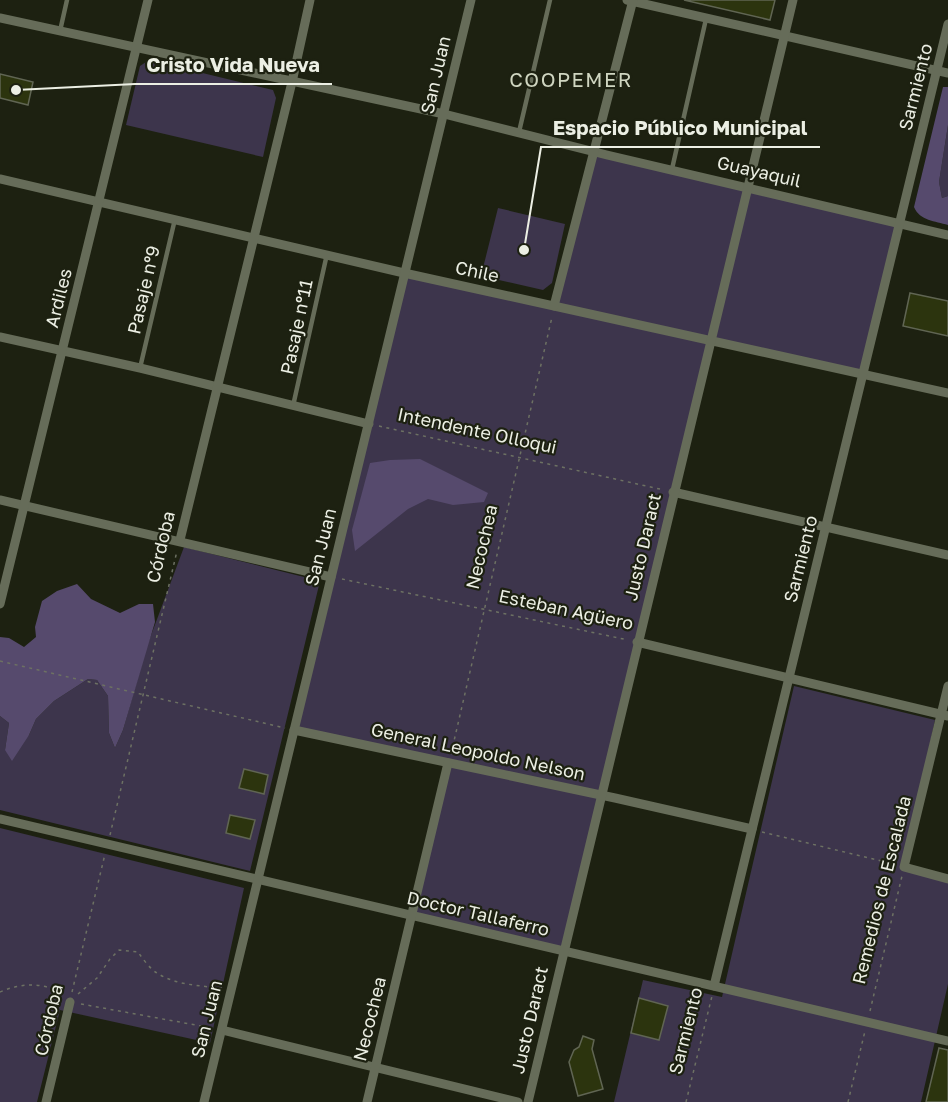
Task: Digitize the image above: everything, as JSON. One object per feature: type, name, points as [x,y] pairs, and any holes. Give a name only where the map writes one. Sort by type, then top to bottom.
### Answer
[{"type":"street","name":"Ardiles","points":[[0,604],[148,0]]},
{"type":"street","name":"Córdoba","points":[[180,540],[310,0]]},
{"type":"street","name":"San Juan","points":[[204,1102],[471,0]]},
{"type":"street","points":[[554,306],[595,152],[631,0],[948,73]]},
{"type":"street","name":"Justo Daract","points":[[528,1102],[793,0]]},
{"type":"street","name":"Guayaquil","points":[[0,18],[444,114],[948,235]]},
{"type":"street","name":"Sarmiento","points":[[714,986],[948,24]]},
{"type":"street","name":"Chile","points":[[0,179],[404,273],[948,393]]},
{"type":"street","name":"Intendente Olloqui","points":[[0,337],[140,368],[369,424]]},
{"type":"street","points":[[674,492],[948,555]]},
{"type":"street","points":[[0,500],[180,540],[331,577]]},
{"type":"street","name":"Esteban Agüero","points":[[638,642],[944,715]]},
{"type":"street","name":"Remedios de Escalada","points":[[904,867],[944,715],[948,686]]},
{"type":"street","name":"General Leopoldo Nelson","points":[[294,730],[752,829]]},
{"type":"street","name":"Necochea","points":[[367,1102],[448,763]]},
{"type":"street","name":"Doctor Tallaferro","points":[[0,819],[948,1041]]},
{"type":"street","points":[[904,867],[948,879]]},
{"type":"street","name":"Córdoba","points":[[46,1102],[70,1002]]},
{"type":"street","points":[[222,1030],[518,1102]]},
{"type":"lane","points":[[60,31],[67,0]]},
{"type":"lane","points":[[519,132],[550,0]]},
{"type":"lane","points":[[672,169],[706,19]]},
{"type":"lane","name":"Pasaje nº9","points":[[140,368],[175,219]]},
{"type":"lane","name":"Pasaje nº11","points":[[294,406],[327,254]]},
{"type":"path","name":"Necochea","points":[[448,763],[554,306]]},
{"type":"path","name":"Intendente Olloqui","points":[[369,424],[674,492]]},
{"type":"path","name":"Córdoba","points":[[70,1002],[180,540]]},
{"type":"path","name":"Esteban Agüero","points":[[331,577],[638,642]]},
{"type":"path","points":[[0,661],[294,730]]},
{"type":"path","points":[[752,829],[904,867]]},
{"type":"path","name":"Remedios de Escalada","points":[[848,1102],[904,867]]},
{"type":"path","points":[[70,1002],[97,978],[110,958],[119,950],[138,952],[156,973],[168,978],[197,986],[232,989]]},
{"type":"path","points":[[0,992],[15,985],[45,986],[62,994],[70,1002],[222,1030]]},
{"type":"path","name":"Sarmiento","points":[[686,1102],[714,986]]},
{"type":"shaded area","points":[[149,60],[273,90],[276,98],[263,157],[126,125],[140,66]]},
{"type":"shaded area","points":[[943,87],[948,87],[948,125],[939,182],[942,198],[948,196],[948,225],[924,218],[914,207]]},
{"type":"shaded area","points":[[948,125],[948,196],[942,198],[939,182]]},
{"type":"shaded area","points":[[595,152],[900,223],[864,373],[710,339],[564,951],[412,915],[448,763],[294,730],[404,273],[554,306]]},
{"type":"shaded area","points":[[498,208],[565,224],[552,283],[543,290],[481,276]]},
{"type":"shaded area","points":[[420,459],[488,493],[484,502],[453,505],[428,499],[408,509],[355,551],[352,530],[370,463]]},
{"type":"shaded area","points":[[184,547],[320,581],[250,871],[0,810],[0,716],[9,723],[5,750],[29,735],[36,719],[54,701],[88,679],[97,680],[108,696],[109,733],[115,748],[123,730],[147,646]]},
{"type":"shaded area","points":[[77,584],[91,599],[120,613],[139,604],[153,604],[155,622],[123,730],[115,748],[109,733],[108,696],[97,680],[88,679],[54,701],[36,719],[29,735],[12,761],[5,750],[9,723],[0,716],[0,637],[9,638],[24,647],[36,637],[35,627],[42,601],[57,591]]},
{"type":"shaded area","points":[[794,686],[935,720],[904,867],[948,879],[948,984],[921,1102],[614,1102],[643,980],[722,997]]},
{"type":"shaded area","points":[[0,828],[244,888],[210,1043],[60,1010],[37,1102],[0,1102]]},
{"type":"building","points":[[684,0],[775,0],[770,20]]},
{"type":"building","points":[[0,74],[33,82],[28,105],[0,98]]},
{"type":"building","points":[[910,293],[948,301],[948,336],[903,326]]},
{"type":"building","points":[[244,769],[268,775],[264,794],[239,788]]},
{"type":"building","points":[[230,815],[255,820],[250,839],[226,833]]},
{"type":"building","points":[[639,998],[668,1006],[659,1040],[631,1033]]},
{"type":"building","points":[[583,1036],[594,1040],[592,1049],[603,1089],[578,1096],[569,1062]]},
{"type":"building","points":[[939,1048],[948,1050],[948,1102],[926,1102]]},
{"type":"place","name":"Cristo Vida Nueva","points":[[16,90]]},
{"type":"place","name":"Espacio Público Municipal","points":[[524,250]]},
{"type":"district","name":"COOPEMER","points":[[571,80]]}]
